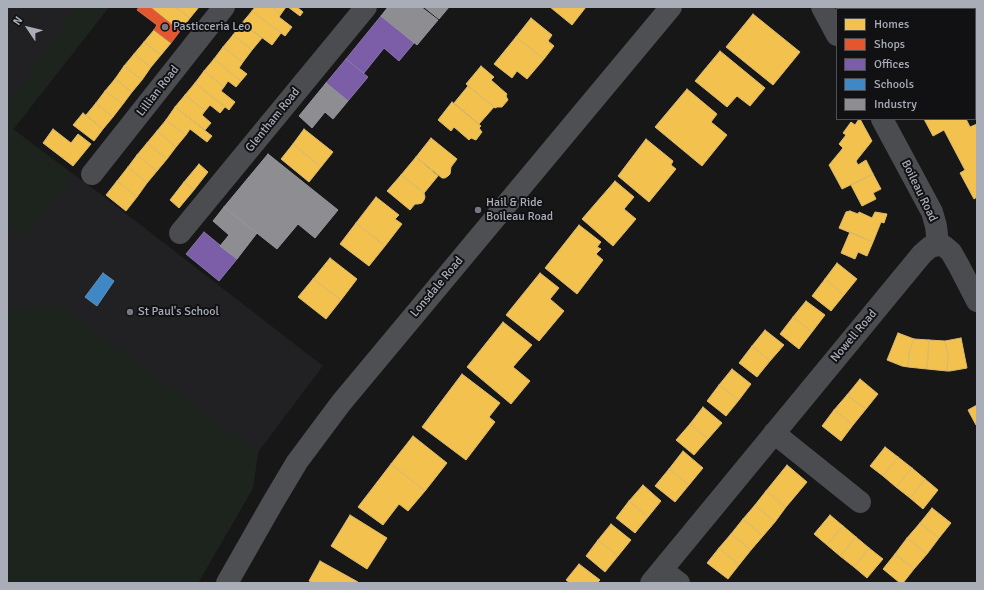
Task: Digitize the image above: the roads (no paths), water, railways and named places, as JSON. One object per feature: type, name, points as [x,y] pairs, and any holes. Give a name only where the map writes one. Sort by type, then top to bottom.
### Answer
[{"type":"main road","name":"Lonsdale Road","points":[[227,583],[297,462],[341,403],[671,7]]},
{"type":"street","name":"Lillian Road","points":[[92,174],[224,7]]},
{"type":"street","name":"Glentham Road","points":[[180,234],[366,7]]},
{"type":"street","points":[[822,7],[836,33]]},
{"type":"street","name":"Boileau Road","points":[[883,120],[932,212],[936,226],[938,245]]},
{"type":"street","points":[[938,245],[944,246],[951,252],[977,301]]},
{"type":"street","name":"Nowell Road","points":[[679,583],[656,576],[922,254],[930,247],[938,245]]},
{"type":"street","points":[[774,433],[860,502]]},
{"type":"place","name":"Pasticceria Leo","points":[[165,27]]},
{"type":"place","name":"Hail & Ride Boileau Road","points":[[478,210]]},
{"type":"place","name":"St Paul's School","points":[[130,312]]}]
